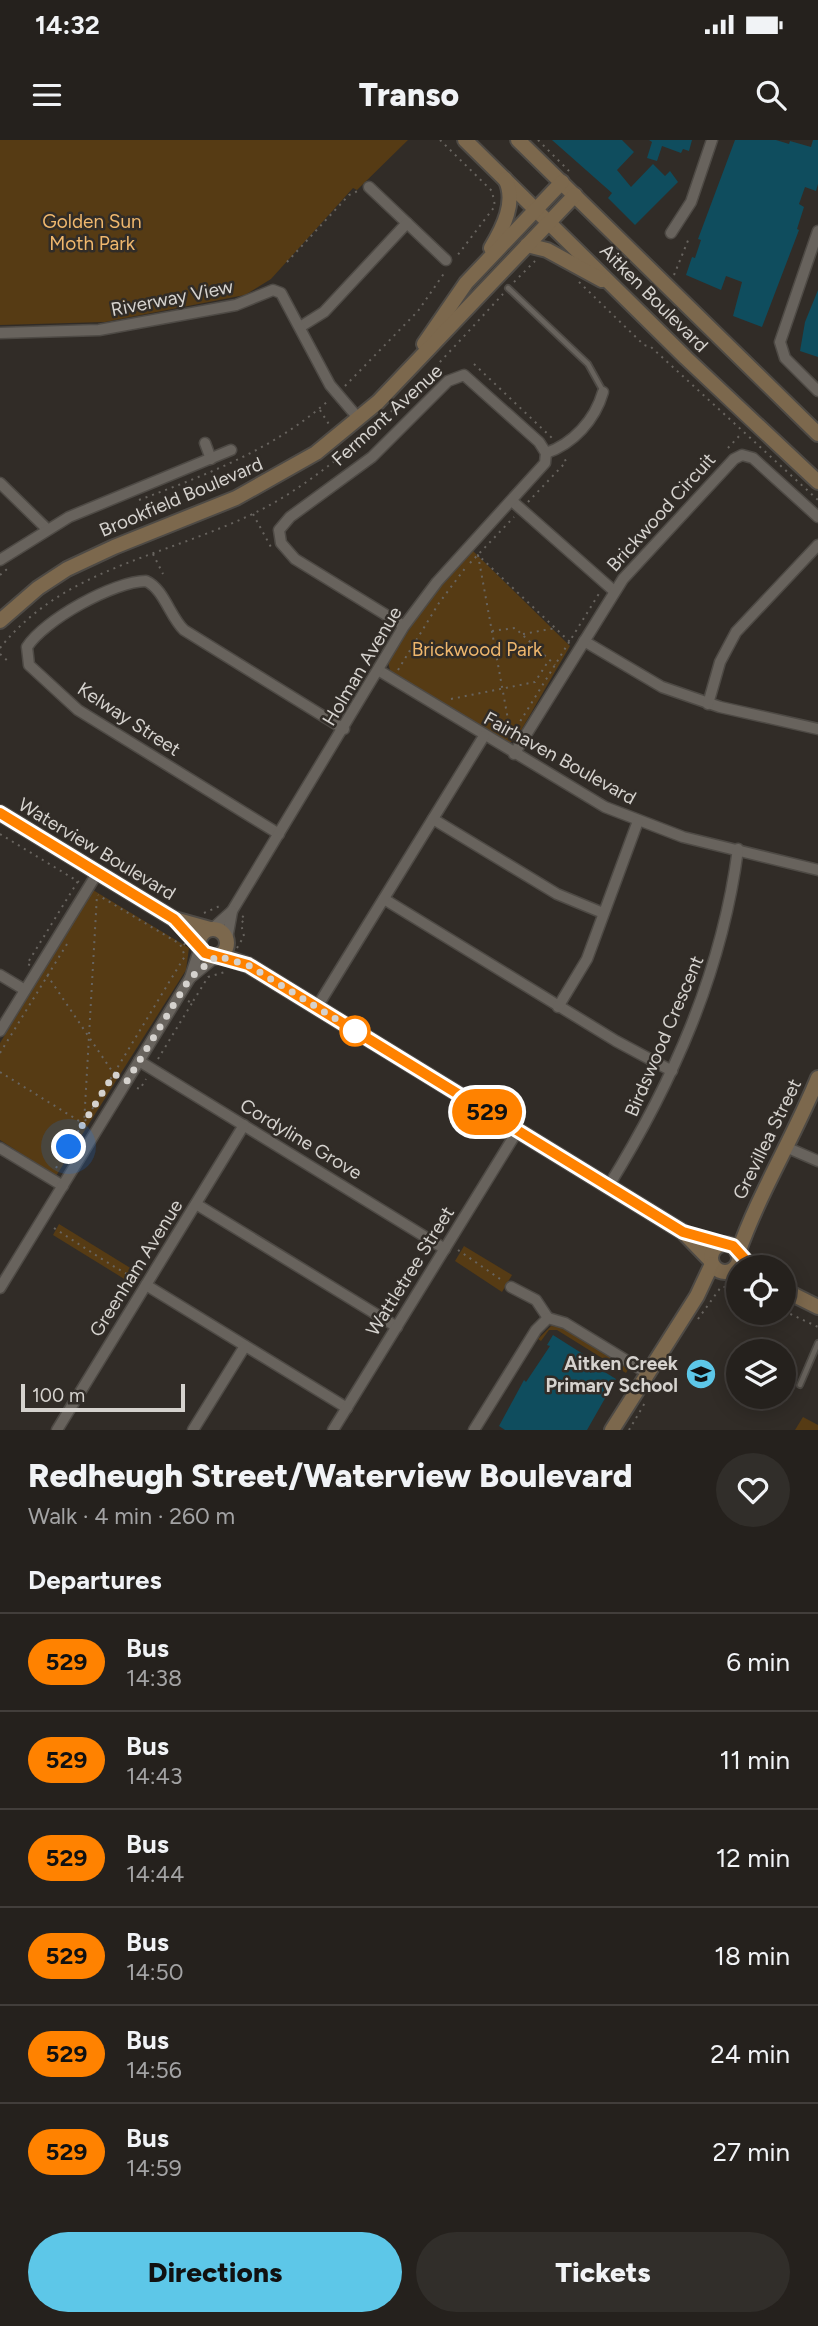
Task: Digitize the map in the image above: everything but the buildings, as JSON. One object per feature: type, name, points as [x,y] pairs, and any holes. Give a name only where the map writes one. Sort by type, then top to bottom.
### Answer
[{"type":"street","name":"Aitken Boulevard","points":[[465,140],[818,482]]},
{"type":"street","name":"Aitken Boulevard","points":[[518,140],[818,434]]},
{"type":"street","points":[[670,233],[691,202],[712,140]]},
{"type":"street","points":[[478,270],[497,239],[510,203],[510,190],[499,173]]},
{"type":"street","name":"Brookfield Boulevard","points":[[404,374],[450,305],[478,270],[562,182]]},
{"type":"street","points":[[368,185],[448,263]]},
{"type":"street","name":"Brookfield Boulevard","points":[[0,621],[38,588],[67,569],[268,483],[316,453],[359,419],[575,195]]},
{"type":"street","points":[[300,327],[324,312],[407,223]]},
{"type":"street","points":[[818,231],[780,342],[785,358],[818,391]]},
{"type":"street","points":[[527,245],[547,250],[621,292]]},
{"type":"street","name":"Riverway View","points":[[0,333],[99,330],[236,305],[273,289],[281,293],[337,394],[359,419]]},
{"type":"street","name":"Fermont Avenue","points":[[404,626],[295,559],[286,551],[279,534],[284,522],[372,457],[448,381],[460,374],[473,380],[539,442],[546,456]]},
{"type":"street","points":[[546,456],[576,435],[593,415],[603,392]]},
{"type":"street","points":[[205,443],[211,459]]},
{"type":"street","points":[[0,560],[47,529],[96,505],[231,450]]},
{"type":"street","name":"Holman Avenue","points":[[211,929],[232,911],[404,626],[437,582],[543,469],[546,456]]},
{"type":"street","name":"Brickwood Circuit","points":[[514,754],[614,591],[632,567],[737,457],[752,458],[818,517]]},
{"type":"street","points":[[0,483],[47,529]]},
{"type":"street","points":[[512,501],[604,585],[614,591]]},
{"type":"street","points":[[708,704],[720,662],[736,632],[818,545]]},
{"type":"street","name":"Kelway Street","points":[[279,834],[78,710],[29,665],[27,647],[41,632],[83,603],[129,584],[146,581],[156,587],[184,631],[344,729]]},
{"type":"street","points":[[584,641],[662,687],[708,704],[818,729]]},
{"type":"street","name":"Fairhaven Boulevard","points":[[378,670],[595,802],[638,821],[700,841],[818,870]]},
{"type":"street","points":[[317,1007],[484,736]]},
{"type":"street","name":"Waterview Boulevard","points":[[0,813],[174,919],[200,945]]},
{"type":"street","points":[[433,819],[557,894],[603,914]]},
{"type":"street","points":[[558,1007],[587,959],[638,821]]},
{"type":"street","name":"Birdswood Crescent","points":[[608,1187],[657,1105],[719,949],[738,849]]},
{"type":"street","points":[[0,1031],[38,969],[93,891],[98,872]]},
{"type":"street","points":[[384,898],[558,1007],[640,1056],[672,1071]]},
{"type":"street","name":"Holman Avenue","points":[[227,940],[232,911]]},
{"type":"street","name":"Waterview Boulevard","points":[[174,919],[211,929]]},
{"type":"street","points":[[0,1288],[190,978],[203,933],[211,929],[219,930],[248,965]]},
{"type":"street","points":[[190,978],[225,949],[227,940]]},
{"type":"street","points":[[200,945],[205,953],[248,965],[683,1232],[733,1246],[738,1253]]},
{"type":"street","points":[[0,975],[25,990]]},
{"type":"street","name":"Cordyline Grove","points":[[139,1061],[445,1249]]},
{"type":"street","name":"Grevillea Street","points":[[738,1253],[751,1217],[788,1148],[818,1078]]},
{"type":"street","name":"Greenham Avenue","points":[[57,1430],[244,1125]]},
{"type":"street","name":"Wattletree Street","points":[[333,1430],[518,1130]]},
{"type":"street","points":[[0,1148],[63,1186]]},
{"type":"street","points":[[788,1148],[818,1161]]},
{"type":"street","points":[[196,1204],[397,1327]]},
{"type":"street","name":"Grevillea Street","points":[[723,1244],[751,1217]]},
{"type":"street","points":[[683,1232],[717,1269],[726,1271]]},
{"type":"street","points":[[612,1430],[697,1296],[712,1262],[714,1249],[723,1244]]},
{"type":"street","points":[[697,1296],[726,1277]]},
{"type":"street","points":[[146,1285],[347,1408]]},
{"type":"street","points":[[511,1287],[536,1300],[548,1318],[565,1323],[647,1373]]},
{"type":"street","points":[[796,1296],[818,1307]]},
{"type":"street","points":[[474,1430],[536,1330],[548,1318]]},
{"type":"street","points":[[193,1430],[245,1346]]},
{"type":"lane","points":[[508,288],[588,364],[603,392]]},
{"type":"lane","points":[[800,1385],[818,1343]]},
{"type":"path","points":[[131,503],[202,477],[297,425],[337,394],[418,311],[448,263],[470,242],[495,206],[492,191],[440,140]]},
{"type":"path","points":[[286,262],[349,195],[356,195],[368,185]]},
{"type":"path","points":[[673,276],[689,238]]},
{"type":"path","points":[[0,648],[20,625],[54,598],[89,578],[193,541],[252,514],[311,478],[357,443],[533,262],[541,260]]},
{"type":"path","points":[[573,277],[644,345],[651,347],[818,500]]},
{"type":"path","points":[[728,448],[743,432]]},
{"type":"path","points":[[252,514],[272,550]]},
{"type":"path","points":[[153,554],[163,574]]},
{"type":"path","points":[[570,642],[478,555],[511,736],[570,642],[604,585]]},
{"type":"path","points":[[0,575],[16,562]]},
{"type":"path","points":[[491,631],[515,628],[555,665]]},
{"type":"path","points":[[522,634],[556,628]]},
{"type":"path","points":[[0,654],[9,662]]},
{"type":"path","points":[[451,699],[535,682],[550,660]]},
{"type":"path","points":[[0,834],[180,944],[185,950],[184,960],[50,1178]]},
{"type":"path","points":[[78,881],[27,964],[48,975],[114,1074],[140,1089],[192,1003]]},
{"type":"path","points":[[90,906],[93,891]]},
{"type":"path","points":[[84,1124],[93,891]]},
{"type":"path","points":[[0,1053],[69,941]]},
{"type":"path","points":[[0,1072],[84,1124]]},
{"type":"path","points":[[54,1228],[136,1279]]},
{"type":"path","points":[[458,1250],[511,1287]]},
{"type":"path","points":[[721,1286],[726,1286]]},
{"type":"path","points":[[796,1317],[818,1327]]},
{"type":"path","points":[[629,1430],[646,1401]]},
{"type":"green space","name":"Golden Sun Moth Park","points":[[0,140],[408,140],[357,190],[353,188],[271,279],[245,295],[105,322],[0,325]]},
{"type":"green space","name":"Brickwood Park","points":[[473,551],[570,646],[516,739],[505,745],[391,674],[388,662],[428,601]]},
{"type":"green space","points":[[93,890],[189,948],[186,970],[56,1176],[0,1140],[0,1043]]},
{"type":"green space","points":[[59,1224],[132,1269],[126,1280],[53,1235]]},
{"type":"green space","points":[[464,1246],[512,1275],[502,1292],[455,1261]]},
{"type":"green space","points":[[551,1326],[560,1327],[629,1368],[626,1373],[557,1330],[549,1330],[541,1341],[538,1339]]},
{"type":"green space","points":[[803,1417],[818,1425],[818,1430],[795,1430]]},
{"type":"bus line","name":"529","points":[[0,813],[174,919],[208,955],[219,955],[248,965],[683,1232],[729,1244],[739,1255]]},
{"type":"place","name":"Aitken Creek Primary School","points":[[701,1374]]},
{"type":"route","points":[[69,1147],[114,1074],[127,1081],[190,978],[219,955],[248,965],[362,1035],[355,1031]]}]
